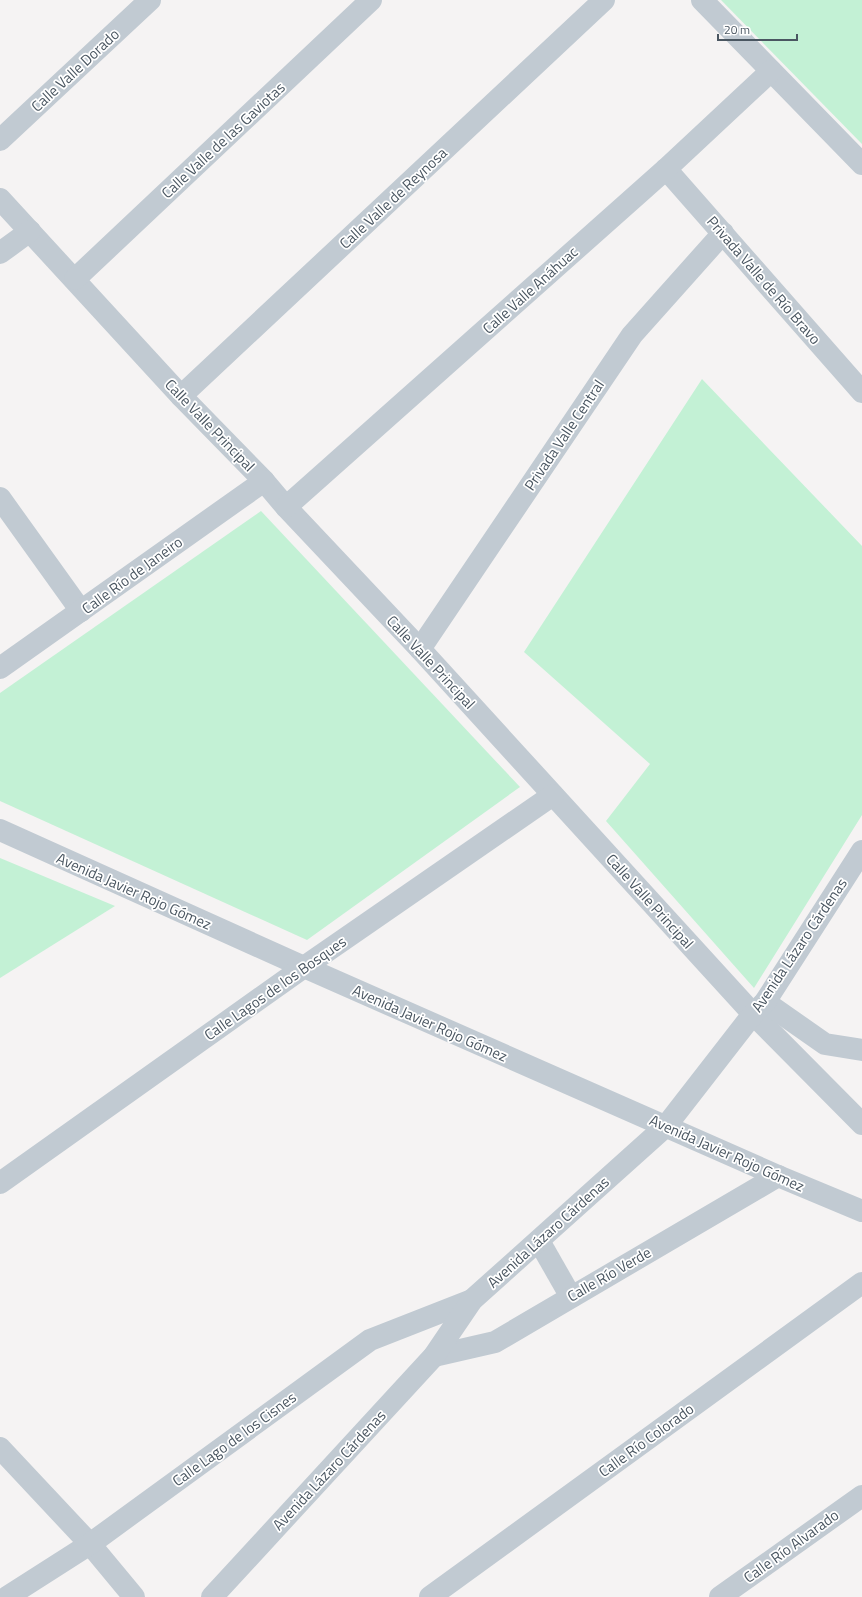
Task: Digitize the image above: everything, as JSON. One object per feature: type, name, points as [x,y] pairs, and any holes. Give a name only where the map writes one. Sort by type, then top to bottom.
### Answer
[{"type":"street","name":"Calle Valle Dorado","points":[[0,140],[150,0]]},
{"type":"street","name":"Calle Valle de las Gaviotas","points":[[75,279],[372,0]]},
{"type":"street","name":"Calle Valle de Reynosa","points":[[181,396],[604,0]]},
{"type":"street","points":[[702,0],[862,164]]},
{"type":"street","name":"Calle Valle Anáhuac","points":[[286,506],[666,169],[771,71]]},
{"type":"street","name":"Privada Valle de Río Bravo","points":[[666,169],[862,392]]},
{"type":"street","name":"Calle Valle Principal","points":[[0,199],[181,396],[264,481],[420,649],[553,795],[759,1008],[862,1124]]},
{"type":"street","points":[[0,253],[30,231]]},
{"type":"street","name":"Privada Valle Central","points":[[420,649],[632,335],[723,233]]},
{"type":"street","name":"Calle Río de Janeiro","points":[[0,668],[264,481]]},
{"type":"street","points":[[0,498],[81,611]]},
{"type":"street","name":"Calle Lagos de los Bosques","points":[[0,1184],[304,967],[553,795]]},
{"type":"street","name":"Avenida Javier Rojo Gómez","points":[[0,830],[304,967],[778,1176],[862,1211]]},
{"type":"street","name":"Avenida Lázaro Cárdenas","points":[[212,1597],[434,1356],[472,1300],[666,1126],[759,1008],[862,851]]},
{"type":"street","points":[[759,1008],[825,1044],[862,1050]]},
{"type":"street","name":"Calle Río Verde","points":[[434,1356],[495,1342],[778,1176]]},
{"type":"street","points":[[539,1241],[571,1297]]},
{"type":"street","name":"Calle Río Colorado","points":[[430,1597],[862,1283]]},
{"type":"street","name":"Calle Lago de los Cisnes","points":[[7,1597],[90,1544],[370,1340],[472,1300]]},
{"type":"street","points":[[0,1448],[90,1544],[134,1597]]},
{"type":"street","name":"Calle Río Alvarado","points":[[720,1597],[862,1496]]},
{"type":"green space","points":[[721,0],[862,0],[862,144],[861,143]]},
{"type":"green space","points":[[702,379],[862,546],[862,815],[754,988],[606,821],[650,764],[524,652]]},
{"type":"green space","points":[[261,511],[520,787],[307,940],[0,801],[0,693]]},
{"type":"green space","points":[[0,858],[115,906],[0,978]]}]
